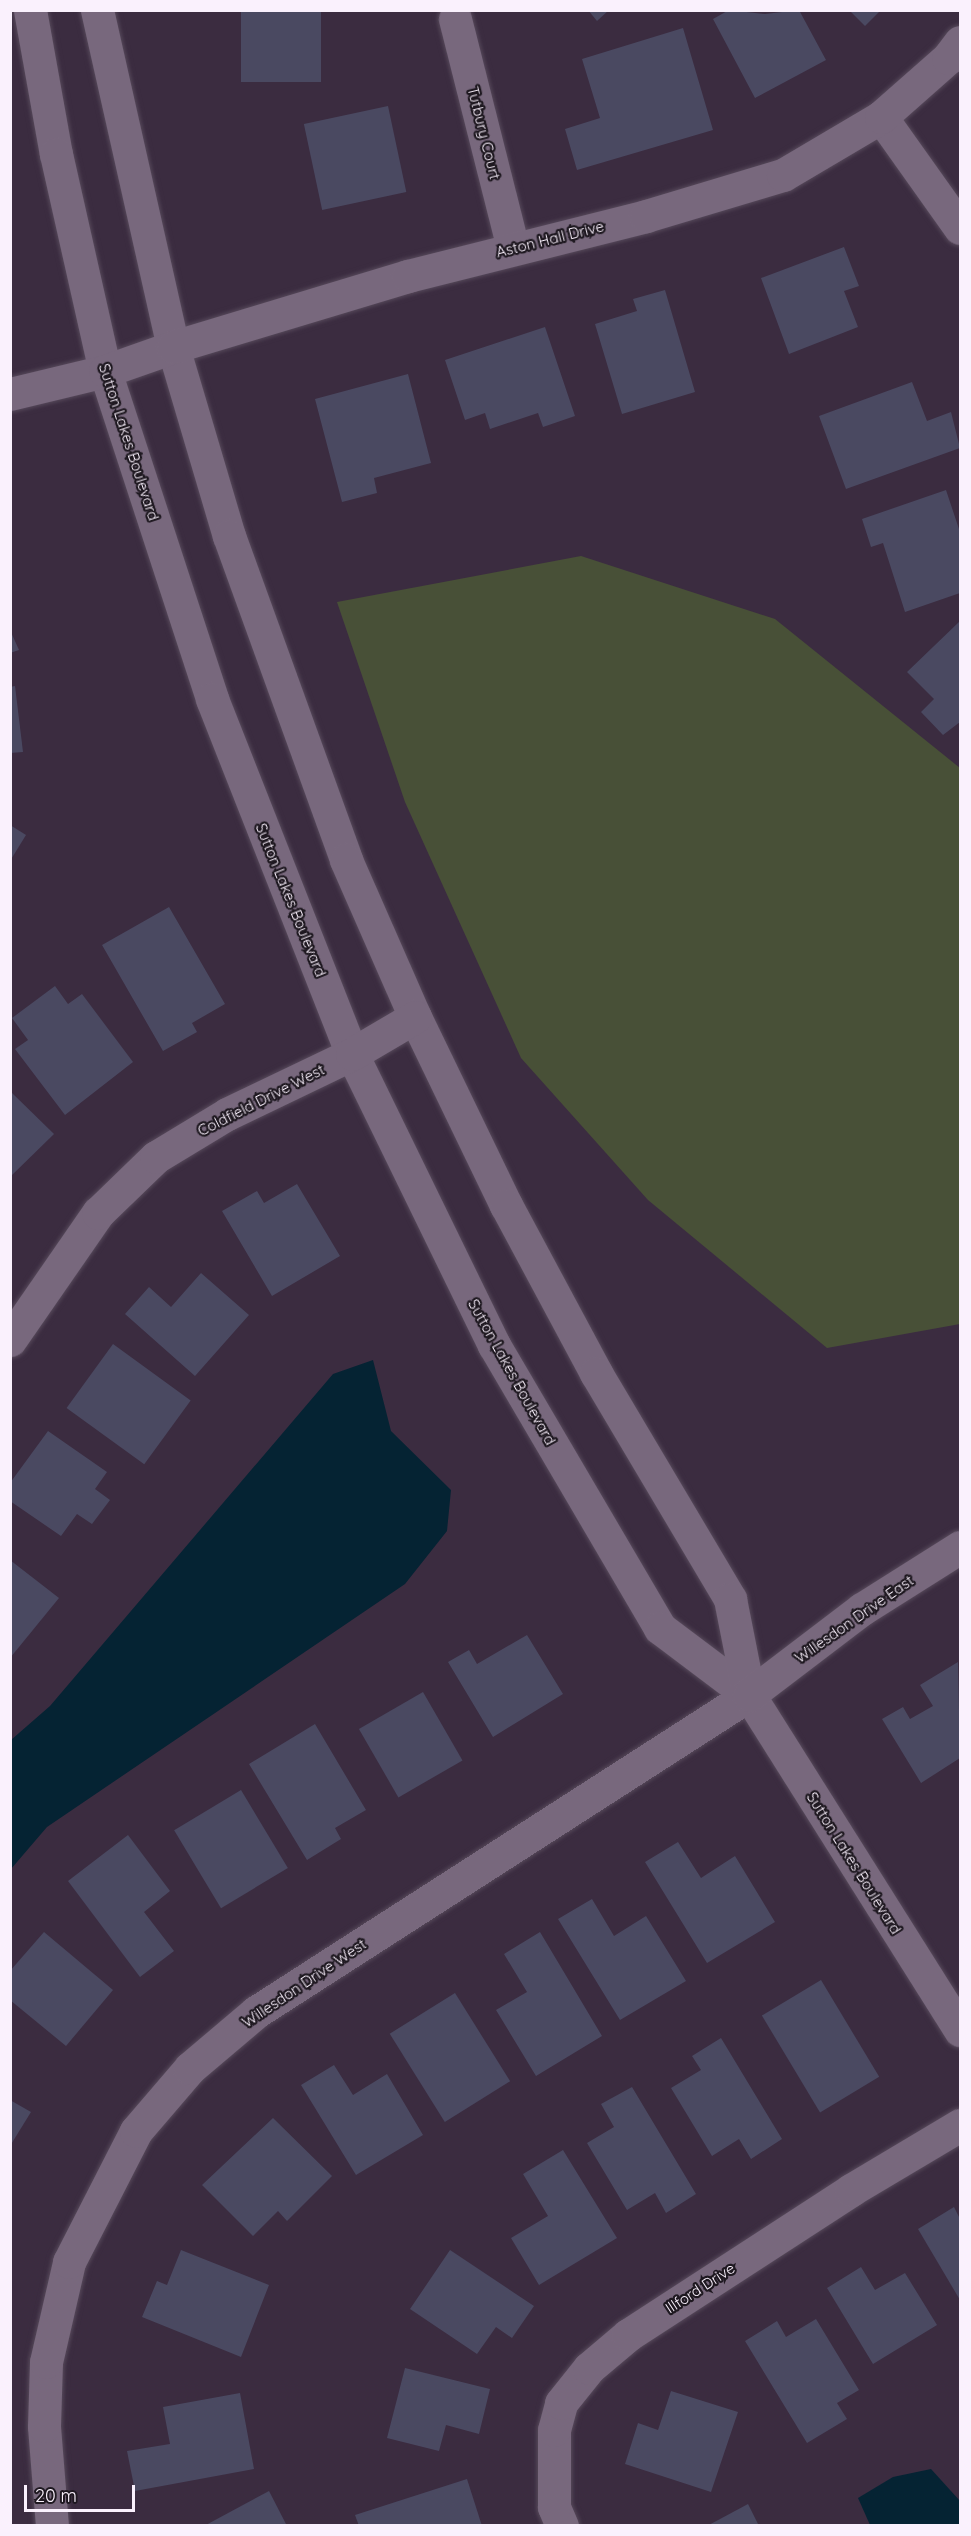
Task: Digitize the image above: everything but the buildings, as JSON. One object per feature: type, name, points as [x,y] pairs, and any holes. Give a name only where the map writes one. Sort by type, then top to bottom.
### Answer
[{"type":"street","name":"Sutton Lakes Boulevard","points":[[30,10],[56,154],[105,371],[212,699],[352,1054],[494,1345],[660,1628],[749,1695],[960,2031]]},
{"type":"street","name":"Sutton Lakes Boulevard","points":[[98,10],[173,347],[229,536],[346,860],[415,1017],[506,1205],[590,1362],[730,1599],[749,1695]]},
{"type":"street","name":"Tutbury Court","points":[[455,19],[513,248]]},
{"type":"street","name":"Aston Hall Drive","points":[[10,394],[105,371],[173,347],[513,248],[646,216],[783,175],[881,117],[948,58],[960,42]]},
{"type":"street","points":[[881,117],[960,228]]},
{"type":"street","name":"Coldfield Drive West","points":[[10,1340],[98,1213],[156,1157],[227,1114],[352,1054],[415,1017]]},
{"type":"street","name":"Willesdon Drive East","points":[[749,1695],[862,1609],[960,1547]]},
{"type":"street","name":"Willesdon Drive West","points":[[52,2526],[44,2426],[46,2362],[55,2314],[69,2262],[136,2131],[190,2068],[256,2012],[749,1695]]},
{"type":"street","name":"Illford Drive","points":[[562,2526],[555,2507],[554,2430],[561,2403],[589,2368],[628,2335],[851,2190],[960,2125]]},
{"type":"green space","points":[[581,556],[775,619],[960,768],[960,1324],[827,1348],[648,1200],[521,1058],[405,802],[337,602]]},
{"type":"water","points":[[373,1360],[391,1431],[451,1490],[447,1531],[405,1584],[47,1827],[11,1869],[11,1740],[50,1706],[333,1374]]},
{"type":"water","points":[[931,2469],[960,2501],[960,2525],[870,2525],[858,2498],[893,2477]]}]
